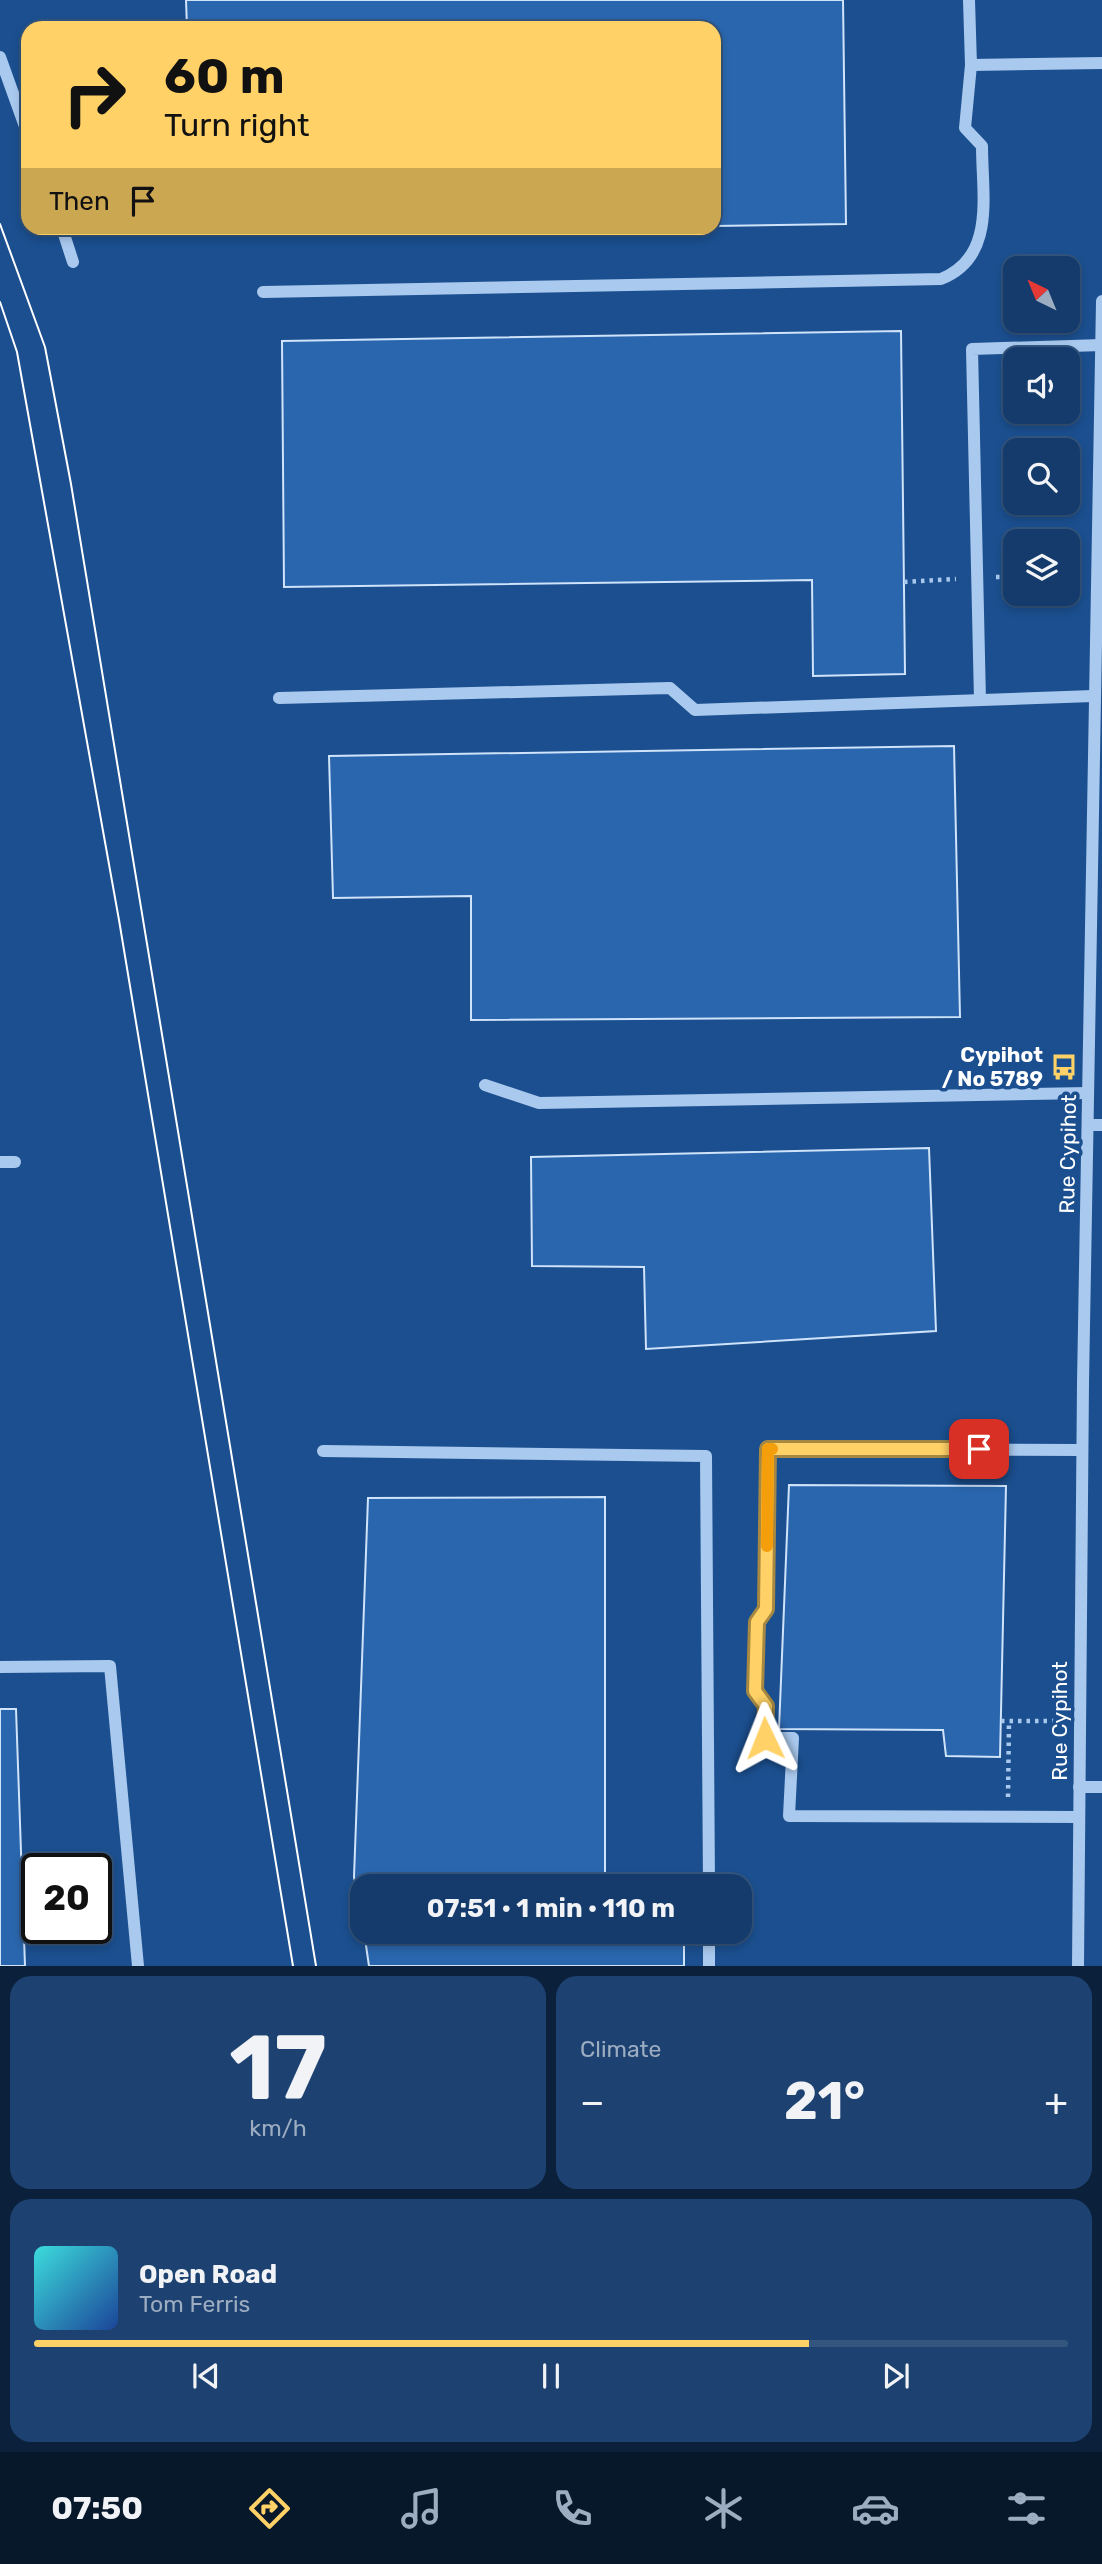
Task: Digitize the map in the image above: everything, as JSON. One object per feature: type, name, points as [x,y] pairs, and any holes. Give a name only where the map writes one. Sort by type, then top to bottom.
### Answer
[{"type":"street","points":[[264,292],[941,279],[957,273],[971,260],[981,232],[982,146],[965,128],[971,65],[969,0]]},
{"type":"street","points":[[0,57],[21,116]]},
{"type":"street","points":[[971,65],[1102,63]]},
{"type":"street","points":[[64,235],[73,262]]},
{"type":"street","name":"Rue Cypihot","points":[[1078,1965],[1082,1450],[1093,696],[1102,301]]},
{"type":"street","points":[[980,700],[972,349],[1102,345]]},
{"type":"street","points":[[279,698],[670,688],[695,710],[1093,696]]},
{"type":"street","points":[[485,1085],[539,1104],[1088,1093]]},
{"type":"street","points":[[1088,1125],[1102,1125]]},
{"type":"street","points":[[0,1162],[15,1162]]},
{"type":"street","points":[[1079,1817],[789,1815],[793,1738],[765,1738],[766,1706],[755,1691],[757,1622],[766,1609],[768,1449],[1082,1450]]},
{"type":"street","points":[[323,1451],[706,1455],[709,1874]]},
{"type":"street","points":[[0,1667],[110,1666],[138,1965]]},
{"type":"street","points":[[1079,1787],[1102,1787]]},
{"type":"street","points":[[709,1944],[709,1965]]},
{"type":"path","points":[[904,582],[933,580]]},
{"type":"path","points":[[1001,1721],[1054,1721]]},
{"type":"path","points":[[1008,1797],[1009,1721]]},
{"type":"building","points":[[186,0],[843,0],[846,224],[721,226],[721,21],[187,21]]},
{"type":"building","points":[[901,331],[905,674],[813,676],[812,580],[284,587],[282,341]]},
{"type":"building","points":[[954,746],[960,1017],[471,1020],[471,896],[333,898],[329,756]]},
{"type":"building","points":[[929,1148],[936,1331],[646,1349],[644,1267],[532,1266],[531,1157]]},
{"type":"building","points":[[789,1485],[1006,1486],[1000,1757],[946,1756],[943,1730],[779,1729]]},
{"type":"building","points":[[605,1497],[605,1874],[354,1874],[368,1498]]},
{"type":"building","points":[[0,1709],[16,1709],[21,1944],[24,1944],[25,1966],[0,1966]]},
{"type":"building","points":[[366,1944],[684,1944],[684,1966],[369,1966]]},
{"type":"tram line","points":[[0,224],[45,347],[71,484],[316,1966]]},
{"type":"tram line","points":[[0,302],[17,352],[119,920],[293,1966]]},
{"type":"slow traffic","points":[[767,1546],[768,1449],[772,1449]]},
{"type":"place","name":"Cypihot / No 5789","points":[[1064,1067]]},
{"type":"route","points":[[765,1738],[766,1706],[755,1691],[757,1622],[766,1609],[768,1449],[979,1449]]}]
